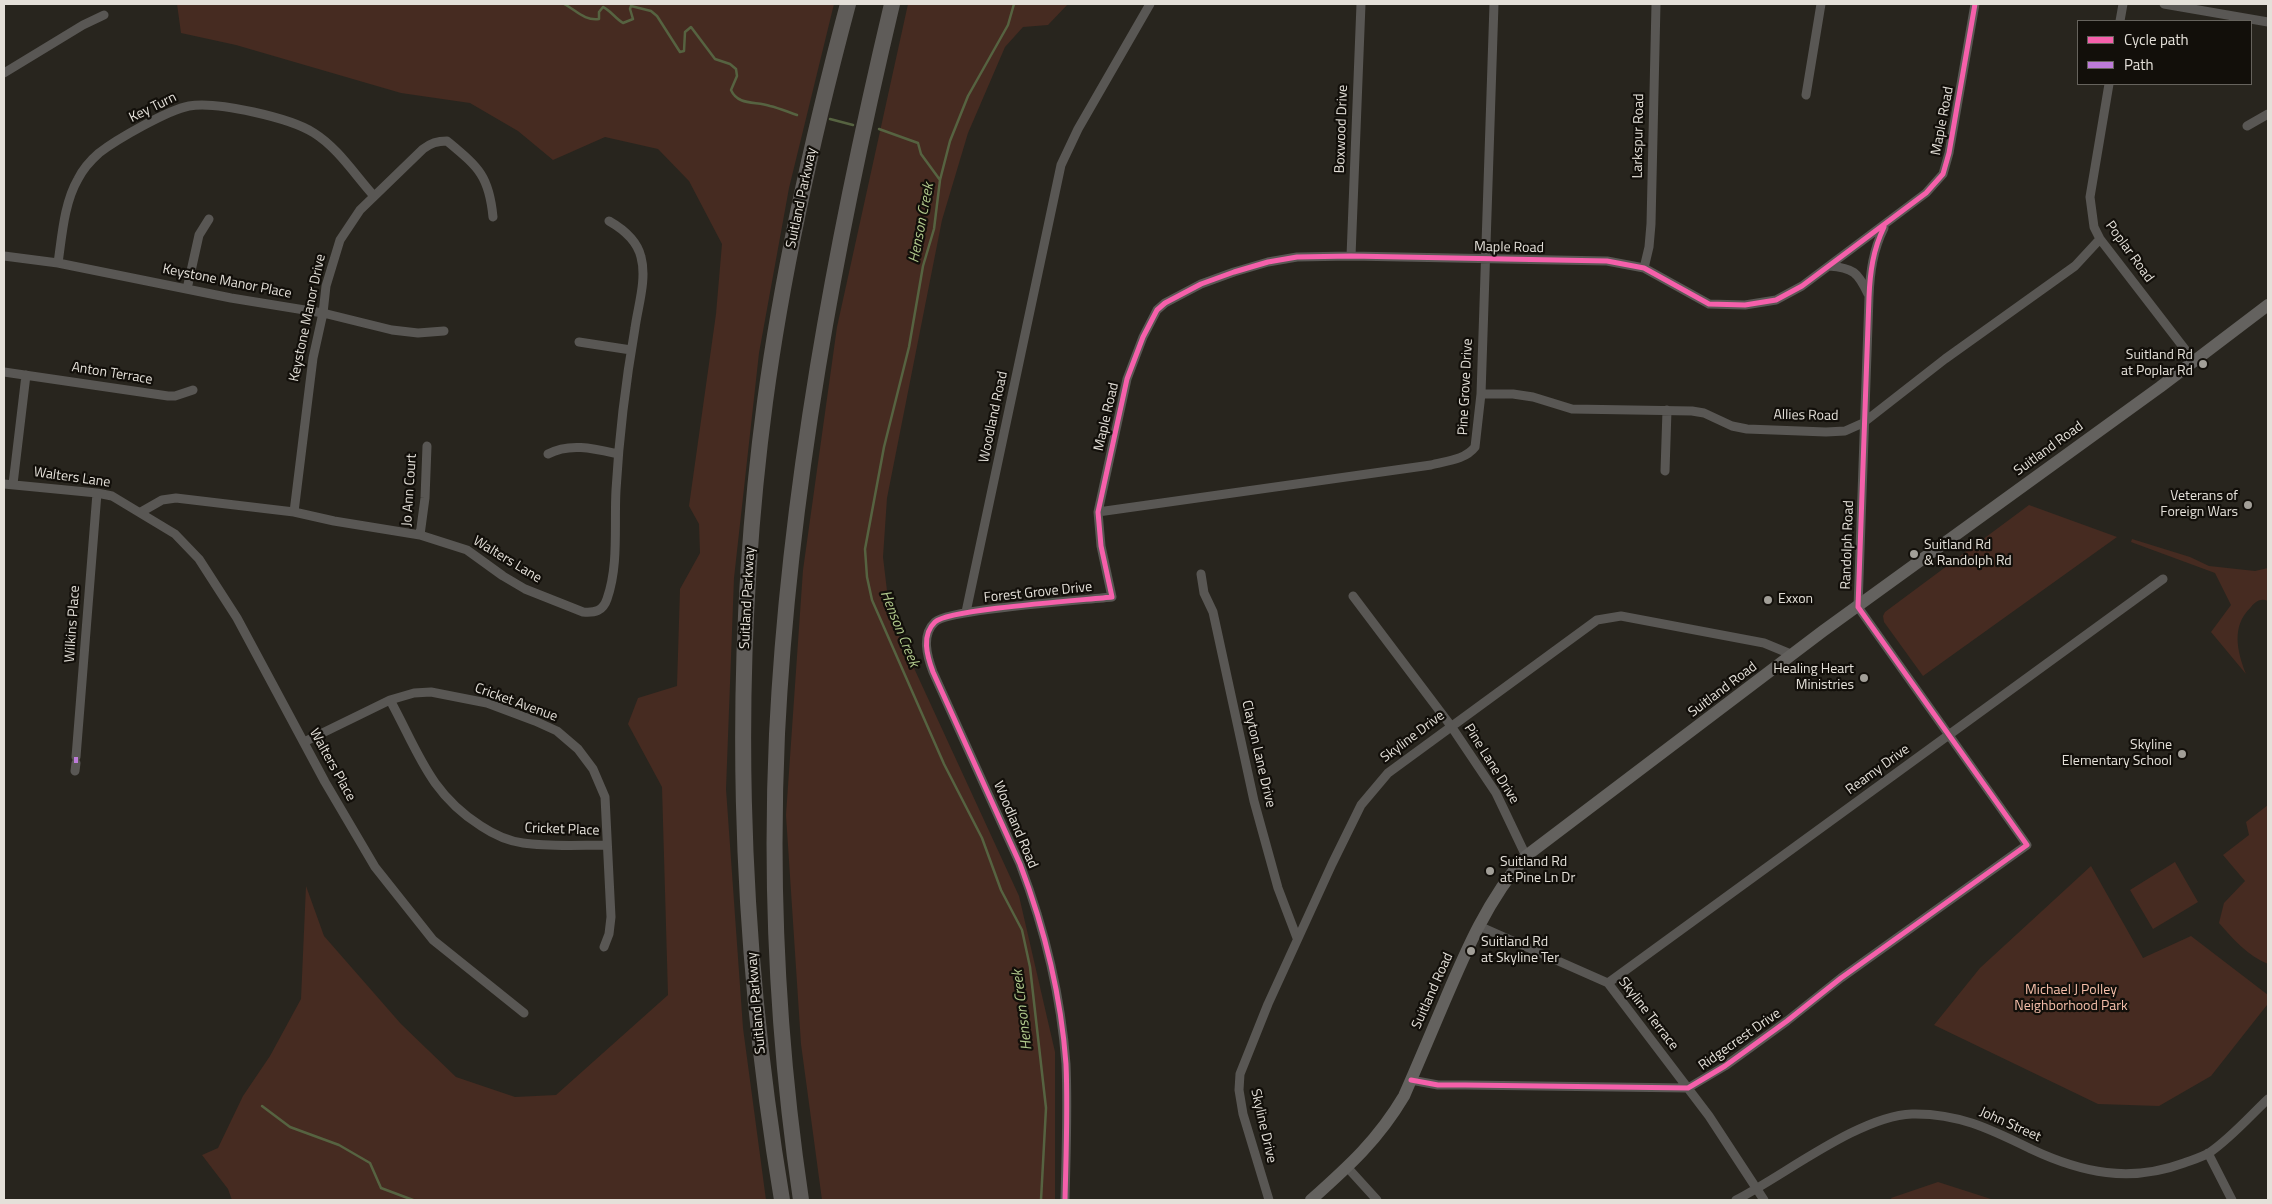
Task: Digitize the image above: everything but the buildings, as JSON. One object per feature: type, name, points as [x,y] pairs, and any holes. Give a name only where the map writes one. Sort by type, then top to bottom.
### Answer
[{"type":"highway","name":"Suitland Parkway","points":[[782,1200],[763,1066],[751,925],[744,733],[747,600],[758,466],[775,335],[800,203],[848,4]]},
{"type":"highway","name":"Suitland Parkway","points":[[802,1200],[784,1056],[776,934],[776,766],[782,658],[799,502],[825,332],[856,168],[892,4]]},
{"type":"main road","name":"Suitland Road","points":[[1312,1200],[1348,1167],[1383,1129],[1404,1096],[1452,983],[1479,926],[1501,886],[1526,856],[1547,838],[1858,606],[2268,305]]},
{"type":"street","name":"Woodland Road","points":[[1065,1200],[1066,1063],[1062,1028],[1046,949],[1020,864],[933,672],[927,652],[929,630],[936,620],[966,612],[1061,165],[1078,129],[1150,4]]},
{"type":"street","name":"Boxwood Drive","points":[[1351,256],[1361,4]]},
{"type":"street","name":"Pine Grove Drive","points":[[1098,512],[1430,464],[1463,457],[1471,453],[1475,447],[1481,394],[1494,4]]},
{"type":"street","name":"Larkspur Road","points":[[1644,268],[1649,247],[1651,224],[1656,4]]},
{"type":"street","points":[[1806,96],[1820,4]]},
{"type":"street","name":"Maple Road","points":[[1112,597],[1101,546],[1098,512],[1127,379],[1143,337],[1157,310],[1202,284],[1251,267],[1297,258],[1351,256],[1607,261],[1644,268],[1710,304],[1725,306],[1760,304],[1776,300],[1802,286],[1886,225],[1926,193],[1943,174],[1949,153],[1976,4]]},
{"type":"street","points":[[2120,20],[2123,4]]},
{"type":"street","points":[[2164,4],[2268,22]]},
{"type":"street","points":[[4,73],[83,25],[104,15]]},
{"type":"street","name":"Poplar Road","points":[[2109,85],[2090,197],[2090,214],[2094,227],[2100,239],[2194,361]]},
{"type":"street","name":"Key Turn","points":[[58,263],[70,198],[77,180],[88,164],[99,153],[173,110],[190,106],[211,105],[234,108],[313,132],[333,149],[374,196]]},
{"type":"street","points":[[2248,126],[2268,114]]},
{"type":"street","name":"Keystone Manor Drive","points":[[294,512],[307,389],[326,286],[340,240],[360,210],[430,144],[447,141],[481,172],[490,195],[493,217]]},
{"type":"street","points":[[186,289],[199,235],[209,219]]},
{"type":"street","name":"Walters Lane","points":[[8,484],[112,496],[142,512],[162,500],[176,498],[294,512],[334,521],[420,535],[467,550],[503,576],[525,588],[577,610],[591,613],[598,611],[604,606],[611,583],[618,454],[631,350],[642,288],[642,258],[632,239],[609,221]]},
{"type":"street","name":"Randolph Road","points":[[1886,225],[1877,242],[1870,273],[1868,297],[1858,606],[1948,736],[2027,845]]},
{"type":"street","name":"Allies Road","points":[[1481,394],[1512,394],[1533,397],[1572,409],[1666,410],[1704,413],[1732,426],[1747,428],[1836,432],[1863,422],[1945,359],[2075,266],[2100,239]]},
{"type":"street","name":"Keystone Manor Place","points":[[4,256],[58,263],[186,289],[322,313],[362,324],[406,332],[444,331]]},
{"type":"street","points":[[1829,266],[1846,268],[1854,272],[1861,279],[1868,297]]},
{"type":"street","points":[[579,342],[631,350]]},
{"type":"street","name":"Anton Terrace","points":[[4,372],[168,396],[175,396],[193,390]]},
{"type":"street","points":[[8,484],[26,375]]},
{"type":"street","points":[[1665,471],[1666,410]]},
{"type":"street","name":"Jo Ann Court","points":[[420,535],[425,498],[426,446]]},
{"type":"street","points":[[548,454],[557,449],[567,447],[600,450],[618,454]]},
{"type":"street","name":"Wilkins Place","points":[[76,764],[96,493]]},
{"type":"street","name":"Walters Place","points":[[142,512],[175,534],[199,559],[237,618],[324,782],[375,867],[433,940],[524,1013]]},
{"type":"street","name":"Clayton Lane Drive","points":[[1201,574],[1204,593],[1213,612],[1254,801],[1278,888],[1298,938]]},
{"type":"street","name":"Reamy Drive","points":[[1608,983],[2163,579]]},
{"type":"street","name":"Pine Lane Drive","points":[[1352,596],[1451,726],[1496,792],[1526,856]]},
{"type":"street","name":"Forest Grove Drive","points":[[966,612],[1112,597]]},
{"type":"street","name":"Skyline Drive","points":[[1268,1200],[1239,1090],[1240,1074],[1244,1059],[1298,938],[1361,805],[1388,773],[1597,620],[1621,616],[1764,643],[1793,655]]},
{"type":"street","name":"Cricket Avenue","points":[[304,742],[390,700],[414,693],[431,692],[487,703],[535,721],[561,734],[578,749],[592,769],[605,797],[611,917],[609,934],[604,947]]},
{"type":"street","name":"Cricket Place","points":[[390,700],[430,778],[440,792],[468,818],[490,832],[521,843],[607,845]]},
{"type":"street","name":"Ridgecrest Drive","points":[[1688,1088],[1725,1066],[1794,1016],[1841,978],[2027,845]]},
{"type":"street","name":"Skyline Terrace","points":[[1479,926],[1608,983],[1688,1088],[1764,1200]]},
{"type":"street","points":[[1411,1080],[1447,1085],[1688,1088]]},
{"type":"street","name":"John Street","points":[[1736,1200],[1873,1123],[1892,1116],[1911,1114],[1945,1115],[1960,1118],[2074,1167],[2109,1172],[2151,1172],[2170,1168],[2208,1153],[2268,1099]]},
{"type":"street","points":[[2208,1153],[2232,1200]]},
{"type":"street","points":[[1348,1167],[1377,1200]]},
{"type":"green space","points":[[177,4],[834,4],[789,188],[759,353],[734,578],[726,789],[743,1028],[766,1200],[232,1200],[228,1189],[202,1155],[218,1148],[243,1096],[270,1056],[301,999],[306,886],[324,936],[401,1024],[456,1077],[515,1097],[556,1095],[668,995],[662,787],[628,724],[638,698],[677,686],[680,589],[700,553],[699,524],[689,506],[716,314],[722,244],[689,181],[658,149],[605,137],[553,160],[518,131],[470,103],[401,93],[236,45],[181,33]]},
{"type":"green space","points":[[908,4],[1068,4],[1048,25],[1023,27],[1005,47],[968,133],[942,220],[887,498],[883,557],[890,616],[1019,896],[1055,1052],[1055,1200],[822,1200],[801,1044],[786,815],[803,570],[837,327]]},
{"type":"green space","points":[[2029,505],[2117,537],[1923,676],[1884,622],[1883,616],[1885,612]]},
{"type":"green space","points":[[2132,539],[2190,557],[2209,566],[2255,571],[2268,568],[2268,601],[2261,600],[2253,605],[2245,614],[2238,630],[2238,648],[2246,674],[2211,632],[2231,605],[2215,573],[2131,542]]},
{"type":"green space","points":[[2268,805],[2268,964],[2247,952],[2219,923],[2224,903],[2245,881],[2223,855],[2249,835],[2246,822]]},
{"type":"green space","points":[[2175,862],[2198,902],[2153,929],[2130,890]]},
{"type":"green space","name":"Michael J Polley Neighborhood Park","points":[[2091,866],[2143,958],[2191,936],[2268,995],[2267,1005],[2211,1076],[2159,1106],[2098,1104],[1934,1025],[1980,968]]},
{"type":"green space","points":[[1938,1182],[1995,1200],[1892,1200],[1891,1198]]},
{"type":"waterway","points":[[564,4],[584,17],[594,19],[599,19],[599,12],[603,7],[623,23],[633,19],[631,6],[651,11],[657,16],[680,52],[684,51],[685,32],[691,27],[715,59],[730,64],[736,69],[737,76],[731,90],[738,99],[797,115]]},
{"type":"waterway","name":"Henson Creek","points":[[1014,4],[1008,25],[968,96],[950,141],[940,180],[934,229],[923,266],[909,347],[884,447],[865,549],[867,577],[872,600],[944,764],[982,838],[1001,890],[1022,930],[1030,967],[1046,1108],[1041,1200]]},
{"type":"waterway","points":[[830,119],[853,125]]},
{"type":"waterway","points":[[879,129],[918,143],[921,154],[940,180]]},
{"type":"waterway","points":[[262,1106],[290,1127],[339,1145],[370,1163],[381,1188],[413,1200]]},
{"type":"marked path","points":[[76,757],[76,763]]},
{"type":"cycle path","points":[[1065,1200],[1067,1115],[1064,1038],[1056,987],[1044,937],[1020,864],[933,672],[926,646],[931,627],[935,622],[946,617],[990,609],[1112,597],[1101,546],[1098,512],[1127,379],[1143,337],[1157,310],[1165,303],[1201,284],[1268,262],[1297,257],[1351,256],[1607,261],[1644,268],[1709,304],[1745,305],[1776,300],[1802,286],[1926,193],[1943,174],[1949,153],[1975,4]]},
{"type":"cycle path","points":[[1411,1080],[1438,1085],[1688,1088],[1725,1066],[1787,1021],[1841,978],[2027,845],[1858,607],[1869,288],[1875,253],[1884,227]]},
{"type":"place","name":"Suitland Rd at Poplar Rd","points":[[2203,364]]},
{"type":"place","name":"Veterans of Foreign Wars","points":[[2248,505]]},
{"type":"place","name":"Suitland Rd & Randolph Rd","points":[[1914,554]]},
{"type":"place","name":"Exxon","points":[[1768,600]]},
{"type":"place","name":"Healing Heart Ministries","points":[[1864,678]]},
{"type":"place","name":"Skyline Elementary School","points":[[2182,754]]},
{"type":"place","name":"Suitland Rd at Pine Ln Dr","points":[[1490,871]]},
{"type":"place","name":"Suitland Rd at Skyline Ter","points":[[1471,951]]}]
